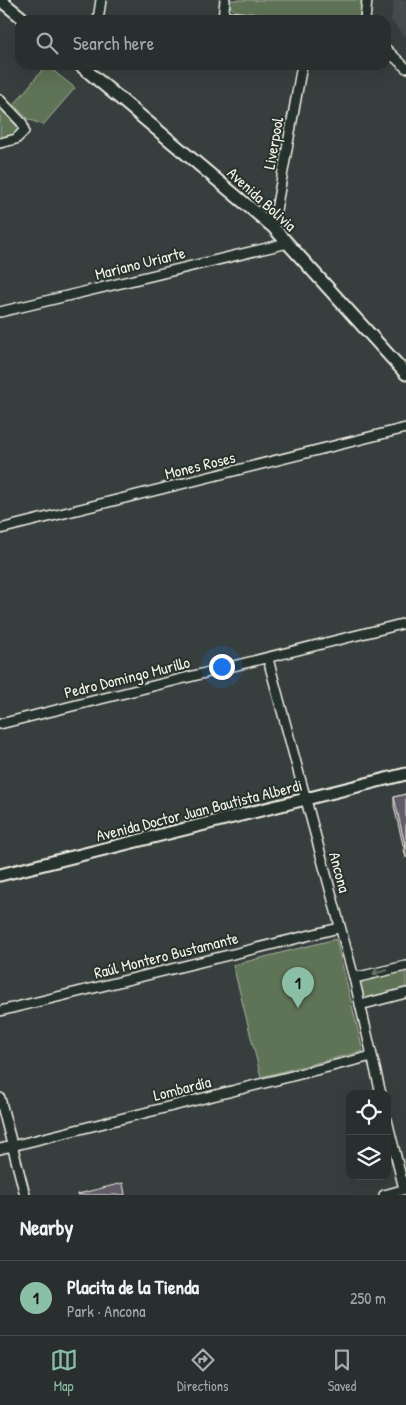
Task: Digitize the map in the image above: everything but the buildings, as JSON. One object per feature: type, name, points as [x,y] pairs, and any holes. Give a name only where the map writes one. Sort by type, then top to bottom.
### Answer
[{"type":"street","points":[[0,0],[19,15]]},
{"type":"street","points":[[99,15],[101,0]]},
{"type":"street","points":[[221,15],[225,0]]},
{"type":"street","points":[[366,15],[368,0]]},
{"type":"street","points":[[391,54],[406,68]]},
{"type":"street","name":"Avenida Bolivia","points":[[88,70],[273,227],[406,374]]},
{"type":"street","name":"Liverpool","points":[[273,227],[301,70]]},
{"type":"street","points":[[0,100],[22,123],[24,131],[16,139],[0,143]]},
{"type":"street","name":"Mariano Uriarte","points":[[0,312],[288,243]]},
{"type":"street","name":"Mones Roses","points":[[0,529],[406,428]]},
{"type":"street","name":"Pedro Domingo Murillo","points":[[0,724],[268,659],[406,623]]},
{"type":"street","name":"Ancona","points":[[268,659],[354,978],[380,1090]]},
{"type":"street","name":"Avenida Doctor Juan Bautista Alberdi","points":[[0,875],[406,774]]},
{"type":"street","name":"Raúl Montero Bustamante","points":[[0,1011],[339,928]]},
{"type":"street","points":[[354,978],[406,966]]},
{"type":"street","points":[[360,1005],[406,994]]},
{"type":"street","name":"Lombardía","points":[[0,1149],[372,1056]]},
{"type":"street","points":[[0,1098],[24,1195]]},
{"type":"street","points":[[384,1195],[405,1189],[391,1135]]},
{"type":"shaded area","points":[[394,0],[406,0],[406,36],[391,21]]},
{"type":"green space","points":[[229,0],[362,0],[360,15],[255,15],[237,12],[230,7]]},
{"type":"green space","points":[[42,70],[52,70],[75,88],[43,125],[28,119],[14,105]]},
{"type":"green space","points":[[0,108],[19,128],[15,134],[0,139]]},
{"type":"green space","points":[[336,939],[363,1051],[261,1077],[233,965]]},
{"type":"green space","points":[[406,970],[406,992],[365,1001],[360,985],[363,981]]},
{"type":"place","name":"Placita de la Tienda","points":[[298,1008]]}]
